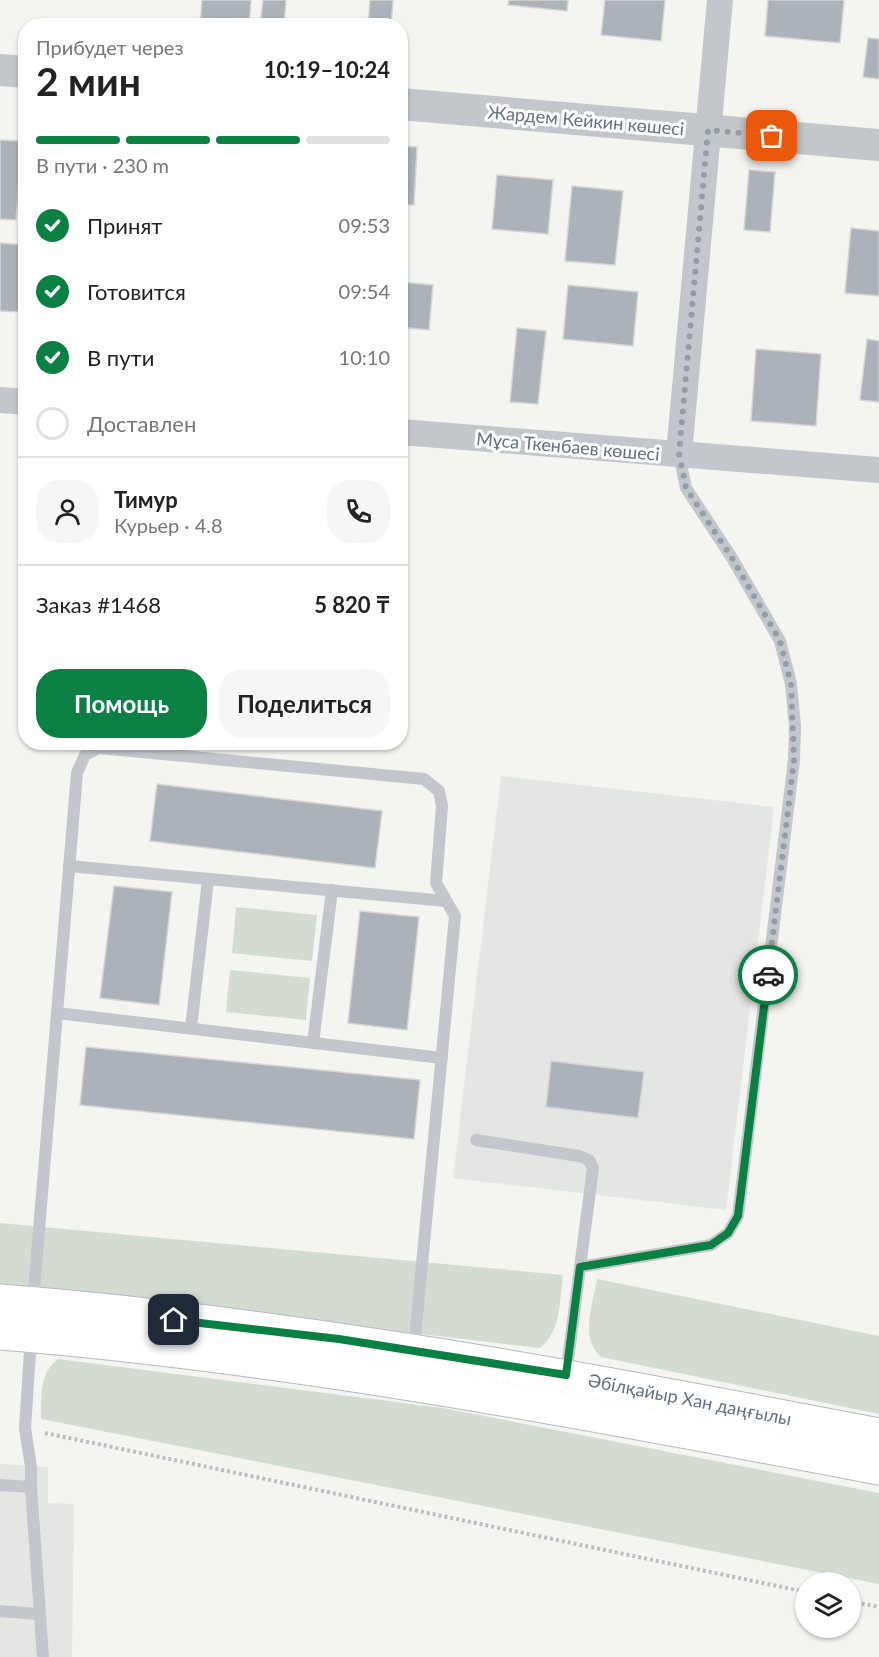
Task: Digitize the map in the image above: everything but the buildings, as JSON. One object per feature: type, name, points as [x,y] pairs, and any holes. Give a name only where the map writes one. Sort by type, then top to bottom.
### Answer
[{"type":"main road","name":"Әбілқайыр Хан даңғылы","points":[[0,1300],[26,1322],[561,1408],[879,1468]]},
{"type":"main road","name":"Әбілқайыр Хан даңғылы","points":[[26,1322],[339,1339],[566,1375],[879,1435]]},
{"type":"street","points":[[679,454],[720,0]]},
{"type":"street","points":[[0,70],[18,71]]},
{"type":"street","name":"Жардем Кейкин көшесі","points":[[408,105],[879,145]]},
{"type":"street","points":[[0,400],[18,401]]},
{"type":"street","name":"Мұса Ткенбаев көшесі","points":[[408,433],[879,470]]},
{"type":"lane","points":[[580,1267],[711,1245],[728,1233],[738,1216],[793,772],[795,726],[791,684],[780,641],[743,576],[686,488],[679,454]]},
{"type":"lane","points":[[44,1657],[31,1467],[25,1428],[26,1322],[57,1013],[77,773],[85,755],[95,750]]},
{"type":"lane","points":[[110,750],[424,779],[439,791],[442,806],[436,883],[455,916],[414,1351]]},
{"type":"lane","points":[[69,867],[446,901]]},
{"type":"lane","points":[[191,1028],[207,879]]},
{"type":"lane","points":[[313,1043],[332,890]]},
{"type":"lane","points":[[57,1013],[442,1058]]},
{"type":"lane","points":[[476,1140],[579,1156],[589,1160],[593,1168],[566,1375]]},
{"type":"lane","points":[[0,1485],[31,1487]]},
{"type":"lane","points":[[0,1611],[40,1614]]},
{"type":"path","points":[[25,1428],[795,1590]]},
{"type":"path","points":[[861,1604],[879,1607]]},
{"type":"shaded area","points":[[501,776],[774,807],[726,1210],[453,1178]]},
{"type":"shaded area","points":[[236,907],[317,915],[312,961],[232,953]]},
{"type":"shaded area","points":[[230,970],[310,978],[306,1020],[226,1012]]},
{"type":"shaded area","points":[[0,1223],[563,1275],[560,1305],[552,1333],[540,1348],[0,1285]]},
{"type":"shaded area","points":[[597,1279],[879,1336],[879,1414],[601,1357],[594,1349],[589,1330]]},
{"type":"shaded area","points":[[58,1359],[443,1408],[879,1493],[879,1584],[861,1580],[861,1572],[818,1572],[41,1419],[42,1386],[52,1365]]},
{"type":"shaded area","points":[[0,1464],[48,1467],[48,1503],[74,1504],[72,1657],[0,1657]]},
{"type":"way so far","points":[[768,975],[794,760],[795,726],[791,684],[780,641],[732,558],[686,488],[679,454],[708,130],[772,136]]},
{"type":"route","points":[[174,1320],[339,1339],[566,1375],[580,1267],[711,1245],[728,1233],[738,1216],[768,975]]}]
